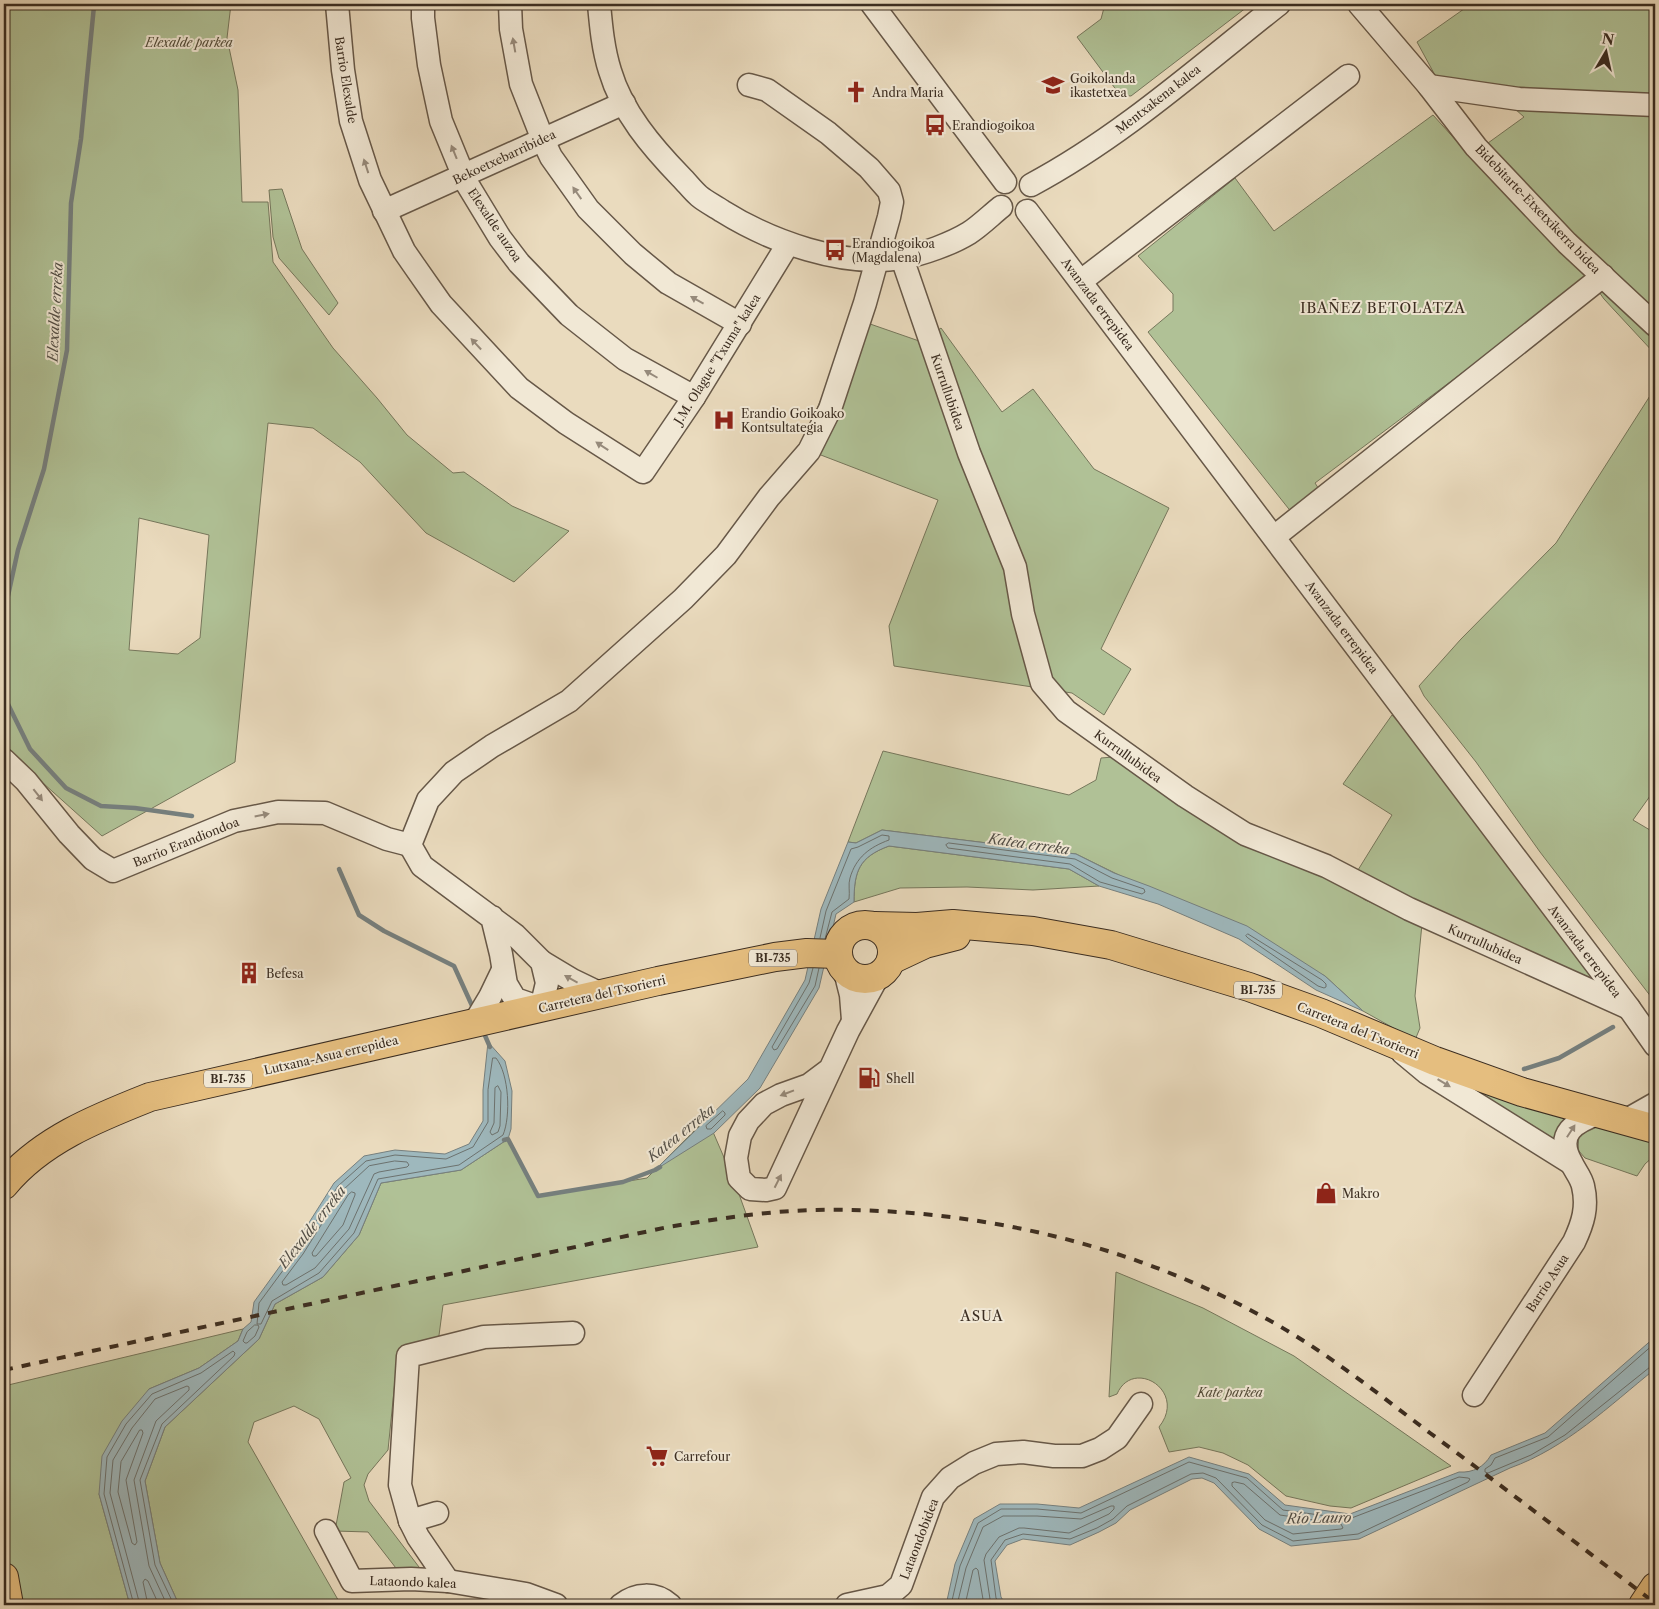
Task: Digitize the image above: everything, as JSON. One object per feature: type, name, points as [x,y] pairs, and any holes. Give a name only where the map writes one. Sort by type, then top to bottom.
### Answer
[{"type":"main road","points":[[866,924],[875,926],[888,936],[891,944],[885,968],[864,979],[850,976],[841,963],[838,945],[842,936],[856,925],[866,924]]},
{"type":"main road","name":"Carretera del Txorierri","points":[[875,926],[918,927],[953,924],[1002,930],[1033,931],[1111,945],[1249,987],[1321,1013],[1435,1061],[1522,1092],[1600,1113],[1648,1122]]},
{"type":"main road","name":"Carretera del Txorierri","points":[[719,968],[780,948],[848,930]]},
{"type":"main road","name":"Carretera del Txorierri","points":[[885,968],[925,944],[947,937],[1002,930]]},
{"type":"main road","name":"Carretera del Txorierri","points":[[475,1022],[719,968],[807,953],[841,963]]},
{"type":"main road","name":"Lutxana-Asua errepidea","points":[[4,1185],[34,1155],[76,1129],[150,1097],[475,1022]]},
{"type":"main road","points":[[4,1577],[10,1605]]},
{"type":"main road","points":[[1643,1605],[1655,1587]]},
{"type":"street","name":"Barrio Elexalde","points":[[337,4],[343,70],[351,121],[370,180],[384,211]]},
{"type":"street","name":"Elexalde auzoa","points":[[423,4],[429,65],[441,121],[472,194],[500,238],[519,263],[569,315],[626,359],[694,397]]},
{"type":"street","points":[[510,4],[511,29],[521,84],[542,140],[551,157],[588,209],[633,254],[668,283],[740,324]]},
{"type":"street","points":[[599,4],[602,34],[610,72],[624,103],[653,148],[700,196],[745,225],[788,244],[848,258],[876,260],[902,258],[946,245],[970,233],[1002,207]]},
{"type":"street","points":[[872,4],[1004,182]]},
{"type":"street","name":"Mentxakena kalea","points":[[1031,185],[1085,154],[1121,129],[1278,4]]},
{"type":"street","name":"Bidebitarte-Etxetxikerra bidea","points":[[1359,4],[1429,86],[1476,146],[1568,243],[1655,325]]},
{"type":"street","points":[[1081,281],[1348,76]]},
{"type":"street","points":[[601,994],[572,980],[542,962],[515,935],[422,866],[410,845],[428,800],[454,772],[492,746],[569,701],[683,599],[726,556],[769,497],[809,451],[832,401],[865,303],[892,202],[889,191],[869,168],[828,133],[767,90],[749,86]]},
{"type":"street","points":[[1429,86],[1519,99],[1655,105]]},
{"type":"street","name":"Bekoetxebarribidea","points":[[384,211],[624,103]]},
{"type":"street","points":[[1022,178],[1031,185],[1034,190],[1034,202],[1027,211],[1016,214],[1006,211],[1002,207],[998,196],[1004,182],[1010,179],[1022,178]]},
{"type":"street","name":"J.M. Olague \"Txuma\" kalea","points":[[384,211],[404,251],[441,304],[518,388],[566,423],[643,472],[694,397],[788,244]]},
{"type":"street","name":"Avanzada errepidea","points":[[1027,211],[1655,1045]]},
{"type":"street","name":"Kurrullubidea","points":[[902,258],[969,453],[1015,567],[1023,614],[1042,683],[1066,711],[1185,796],[1245,834],[1326,866],[1409,909],[1629,1008]]},
{"type":"street","points":[[1274,537],[1603,276]]},
{"type":"street","name":"Barrio Erandiondoa","points":[[4,760],[26,781],[92,860],[113,871],[234,821],[278,812],[325,813],[386,839],[410,845]]},
{"type":"street","points":[[492,917],[506,984],[515,999],[541,1008],[548,983],[542,962]]},
{"type":"street","points":[[841,963],[852,995],[853,1020]]},
{"type":"street","points":[[829,1070],[809,1085],[781,1095],[764,1104],[748,1121],[740,1136],[736,1158],[739,1178],[750,1189],[766,1190],[775,1188],[853,1020],[885,968]]},
{"type":"street","points":[[475,1022],[503,970]]},
{"type":"street","name":"Barrio Asua","points":[[1391,1043],[1428,1073],[1571,1163]]},
{"type":"street","name":"Barrio Asua","points":[[1474,1394],[1574,1242],[1582,1224],[1585,1205],[1583,1186],[1565,1148],[1566,1138],[1571,1128],[1580,1120],[1600,1113]]},
{"type":"street","points":[[448,1581],[410,1522],[400,1485],[408,1356],[484,1337],[573,1333]]},
{"type":"street","name":"Lataondobidea","points":[[847,1605],[888,1596],[901,1585],[933,1497],[950,1478],[974,1463],[996,1454],[1023,1452],[1054,1456],[1082,1456],[1100,1449],[1117,1438],[1141,1404]]},
{"type":"street","points":[[410,1522],[437,1513]]},
{"type":"street","name":"Lataondo kalea","points":[[326,1531],[352,1581],[411,1579],[448,1581],[526,1594],[556,1605]]},
{"type":"street","points":[[621,1605],[638,1596],[650,1595],[660,1598],[670,1605]]},
{"type":"green space","name":"Elexalde parkea","points":[[4,4],[231,4],[227,38],[238,90],[242,202],[268,202],[273,262],[333,348],[407,435],[453,473],[464,472],[512,506],[569,531],[514,582],[426,533],[360,462],[313,428],[268,423],[235,762],[102,836],[4,748]],"holes":[[[139,518],[209,535],[200,638],[178,654],[129,650]]]},
{"type":"green space","points":[[1105,4],[1251,4],[1131,96],[1120,95],[1077,37],[1101,19]]},
{"type":"green space","points":[[1471,4],[1655,4],[1655,354],[1604,299],[1589,278],[1315,483],[1328,503],[1300,523],[1148,332],[1173,311],[1173,294],[1138,256],[1235,178],[1274,231],[1433,115],[1470,156],[1524,117],[1486,83],[1436,77],[1417,42]]},
{"type":"green space","points":[[282,189],[302,249],[338,303],[329,315],[279,258],[273,237],[269,190]]},
{"type":"green space","points":[[850,317],[922,342],[941,328],[1002,412],[1033,389],[1094,469],[1169,508],[1101,649],[1131,669],[1104,715],[1072,693],[894,666],[889,626],[938,500],[800,447],[823,395]]},
{"type":"green space","points":[[1655,388],[1655,789],[1633,820],[1655,833],[1655,1002],[1540,852],[1476,762],[1424,696],[1419,686],[1461,639],[1556,543]]},
{"type":"green space","points":[[1392,715],[1413,738],[1551,924],[1592,974],[1582,982],[1414,907],[1358,870],[1392,815],[1343,784]]},
{"type":"green space","points":[[883,751],[1069,795],[1096,780],[1101,758],[1113,757],[1323,871],[1365,900],[1422,924],[1415,996],[1420,1028],[1415,1040],[1363,1011],[1325,976],[1076,854],[882,830],[856,843],[848,842]]},
{"type":"green space","points":[[889,846],[1069,869],[1099,886],[1033,890],[967,887],[900,888],[854,902],[855,882],[860,866],[871,855]]},
{"type":"green space","points":[[1454,1080],[1565,1118],[1558,1130],[1557,1143]]},
{"type":"green space","points":[[707,1118],[735,1183],[758,1247],[443,1305],[438,1343],[398,1351],[388,1450],[368,1474],[364,1485],[369,1501],[422,1571],[399,1572],[368,1532],[335,1531],[344,1482],[351,1478],[319,1419],[294,1406],[254,1422],[248,1442],[341,1605],[179,1605],[160,1563],[145,1481],[165,1427],[259,1339],[275,1304],[323,1277],[359,1235],[381,1183],[461,1170],[508,1139],[538,1196],[647,1178]]},
{"type":"green space","points":[[1595,1126],[1655,1143],[1655,1155],[1645,1164],[1637,1176],[1585,1158],[1578,1150],[1579,1133]]},
{"type":"green space","name":"Kate parkea","points":[[1116,1272],[1203,1308],[1294,1356],[1451,1466],[1351,1508],[1330,1506],[1286,1496],[1248,1465],[1223,1453],[1199,1447],[1169,1452],[1159,1427],[1166,1414],[1167,1401],[1163,1391],[1155,1383],[1145,1379],[1134,1378],[1125,1383],[1117,1394],[1109,1397]]},
{"type":"green space","points":[[243,1329],[238,1341],[199,1368],[149,1389],[99,1494],[130,1605],[4,1605],[4,1386]]},
{"type":"water","points":[[882,830],[1076,854],[1114,873],[1247,926],[1325,976],[1363,1011],[1316,990],[1239,939],[1158,904],[1099,886],[1069,869],[889,846],[871,855],[860,866],[855,882],[854,902],[836,914],[819,988],[760,1088],[714,1133],[655,1170],[748,1079],[805,980],[821,909],[848,842],[856,843]]},
{"type":"water","points":[[488,1042],[505,1061],[512,1091],[511,1129],[508,1139],[461,1170],[381,1183],[359,1235],[323,1277],[275,1304],[259,1339],[165,1427],[145,1481],[160,1563],[179,1605],[130,1605],[99,1494],[102,1456],[122,1421],[149,1389],[199,1368],[238,1341],[243,1329],[251,1322],[254,1302],[293,1248],[334,1183],[364,1156],[395,1150],[445,1154],[469,1144],[483,1121],[483,1090]]},
{"type":"water","name":"Río Lauro","points":[[1655,1337],[1655,1369],[1568,1438],[1530,1460],[1359,1539],[1291,1546],[1259,1529],[1214,1483],[1202,1478],[1192,1479],[1130,1510],[1116,1523],[1070,1545],[1023,1539],[1007,1545],[995,1561],[1001,1597],[1006,1605],[946,1605],[955,1564],[974,1519],[1000,1504],[1037,1504],[1079,1508],[1189,1457],[1249,1474],[1285,1505],[1350,1514],[1459,1472],[1473,1470],[1481,1466],[1491,1455],[1545,1433]]},
{"type":"waterway","name":"Elexalde erreka","points":[[4,614],[18,550],[44,469],[67,350],[71,203],[81,139],[94,6]]},
{"type":"waterway","name":"Elexalde erreka","points":[[4,696],[30,749],[66,788],[101,806],[135,808],[192,816]]},
{"type":"waterway","name":"Elexalde erreka","points":[[339,869],[359,915],[384,931],[454,966],[474,1010]]},
{"type":"waterway","points":[[1524,1069],[1559,1058],[1613,1027]]},
{"type":"waterway","name":"Elexalde erreka","points":[[483,1031],[490,1047]]},
{"type":"waterway","name":"Katea erreka","points":[[504,1140],[508,1139],[538,1196],[623,1182],[660,1167]]},
{"type":"railway","points":[[4,1370],[668,1227],[723,1218],[816,1210],[875,1211],[933,1215],[992,1223],[1049,1235],[1105,1250],[1161,1269],[1215,1292],[1288,1331],[1350,1373],[1655,1603]]},
{"type":"place","name":"Goikolanda ikastetxea","points":[[1053,85]]},
{"type":"place","name":"Andra Maria","points":[[856,92]]},
{"type":"place","name":"Erandiogoikoa","points":[[935,125]]},
{"type":"place","name":"Erandiogoikoa (Magdalena)","points":[[835,250]]},
{"type":"place","name":"Erandio Goikoako Kontsultategia","points":[[724,420]]},
{"type":"place","name":"Befesa","points":[[249,973]]},
{"type":"place","name":"Shell","points":[[869,1078]]},
{"type":"place","name":"Makro","points":[[1326,1193]]},
{"type":"place","name":"Carrefour","points":[[657,1456]]},
{"type":"district","name":"IBAÑEZ BETOLATZA","points":[[1383,308]]},
{"type":"district","name":"ASUA","points":[[982,1316]]}]
